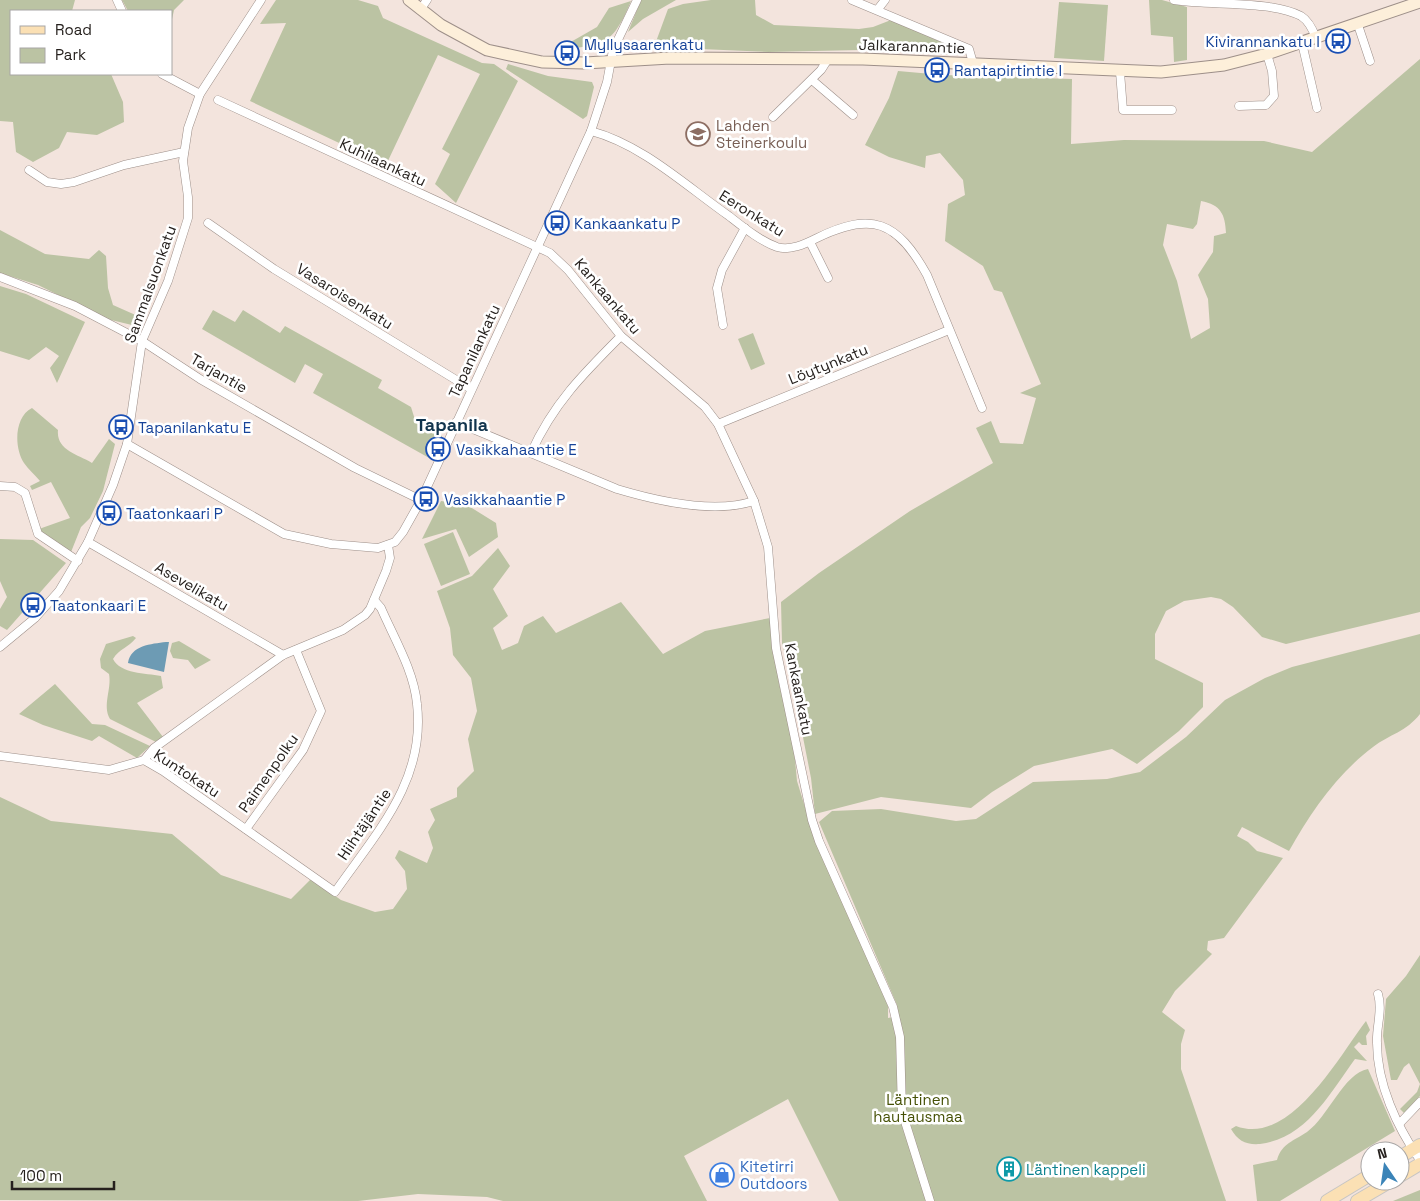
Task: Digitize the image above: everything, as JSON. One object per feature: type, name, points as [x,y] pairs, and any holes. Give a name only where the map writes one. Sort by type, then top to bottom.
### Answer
[{"type":"main road","name":"Jalkarannantie","points":[[410,0],[424,5],[462,38],[487,50],[542,62],[670,58],[828,59],[973,63],[1120,72],[1196,69],[1267,54],[1358,25],[1420,2]]},
{"type":"main road","points":[[1327,1201],[1360,1181]]},
{"type":"main road","points":[[1358,1201],[1374,1191]]},
{"type":"street","name":"Sammalsuonkatu","points":[[0,647],[41,611],[59,591],[88,542],[113,486],[127,444],[142,341],[168,281],[188,218],[184,152],[188,128],[200,94],[261,0]]},
{"type":"street","name":"Tapanilankatu","points":[[388,545],[395,542],[404,532],[420,500],[591,131],[607,82],[610,61],[637,0]]},
{"type":"street","points":[[852,0],[878,9],[969,49],[973,63]]},
{"type":"street","points":[[878,9],[885,0]]},
{"type":"street","points":[[1174,0],[1268,6],[1302,17],[1312,27],[1316,38]]},
{"type":"street","points":[[1268,6],[1274,0]]},
{"type":"street","points":[[1358,25],[1370,61]]},
{"type":"street","points":[[1302,43],[1317,108]]},
{"type":"street","points":[[1239,106],[1266,105],[1274,96],[1274,85],[1267,54]]},
{"type":"street","points":[[773,117],[812,80],[825,66],[828,59]]},
{"type":"street","points":[[1120,72],[1123,110],[1172,110]]},
{"type":"street","points":[[164,75],[200,94]]},
{"type":"street","points":[[812,80],[853,115]]},
{"type":"street","name":"Kuhilaankatu","points":[[218,100],[538,247]]},
{"type":"street","name":"Eeronkatu","points":[[591,131],[618,140],[642,153],[745,228],[776,246],[792,247],[810,242],[842,226],[865,222],[890,229],[902,238],[916,256],[927,275],[982,408]]},
{"type":"street","points":[[29,170],[47,182],[61,184],[74,182],[124,165],[184,152]]},
{"type":"street","name":"Vasaroisenkatu","points":[[208,223],[274,268],[471,389]]},
{"type":"street","points":[[723,325],[716,288],[722,270],[745,228]]},
{"type":"street","points":[[810,242],[828,278]]},
{"type":"street","name":"Kankaankatu","points":[[538,247],[559,260],[621,336],[705,406],[718,424],[754,501],[768,547],[776,648],[812,820],[819,841],[893,1007],[900,1037],[902,1112],[930,1201]]},
{"type":"street","name":"Tarjantie","points":[[0,277],[75,306],[142,341],[200,379],[355,468],[420,500]]},
{"type":"street","name":"Löytynkatu","points":[[718,424],[949,330]]},
{"type":"street","points":[[531,453],[550,415],[570,388],[621,336]]},
{"type":"street","points":[[456,422],[617,489],[641,496],[682,503],[722,506],[740,505],[754,501]]},
{"type":"street","points":[[127,444],[284,534],[331,544],[378,548],[388,545],[390,558],[370,609],[357,622],[283,655],[154,748],[144,760]]},
{"type":"street","points":[[0,486],[15,487],[24,493],[38,534],[78,561]]},
{"type":"street","name":"Asevelikatu","points":[[88,542],[283,655]]},
{"type":"street","name":"Hiihtäjäntie","points":[[335,892],[392,811],[409,780],[418,742],[417,703],[407,668],[381,608],[374,600]]},
{"type":"street","name":"Paimenpolku","points":[[246,829],[303,750],[321,711],[296,650]]},
{"type":"street","name":"Kuntokatu","points":[[0,756],[109,770],[144,760],[335,892]]},
{"type":"street","points":[[1378,994],[1382,1006],[1376,1040],[1377,1064],[1382,1083],[1400,1123],[1416,1147],[1420,1162]]},
{"type":"street","points":[[1400,1123],[1420,1102]]},
{"type":"green space","points":[[0,0],[75,0],[72,10],[10,10],[10,75],[111,75],[123,102],[124,122],[97,135],[67,132],[59,148],[33,162],[16,152],[13,122],[0,121]]},
{"type":"green space","points":[[122,0],[184,0],[174,10],[172,19],[172,10],[127,10]]},
{"type":"green space","points":[[276,0],[358,0],[378,6],[383,18],[482,63],[494,64],[518,81],[456,203],[435,184],[450,154],[442,149],[480,74],[438,55],[386,165],[250,101],[286,23],[260,24]]},
{"type":"green space","points":[[641,0],[676,0],[643,19],[628,32]]},
{"type":"green space","points":[[711,0],[755,0],[756,15],[774,25],[859,29],[873,27],[891,20],[961,51],[961,55],[859,50],[769,52],[654,47],[668,9],[683,4]]},
{"type":"green space","points":[[1149,0],[1162,0],[1187,7],[1187,60],[1174,62],[1173,37],[1151,35]]},
{"type":"green space","points":[[631,1],[624,17],[611,36],[594,45],[555,51],[597,27],[609,8]]},
{"type":"green space","points":[[1059,2],[1108,5],[1104,61],[1054,58]]},
{"type":"green space","points":[[1420,59],[1420,612],[1286,644],[1262,637],[1233,607],[1221,599],[1211,597],[1184,601],[1166,611],[1155,634],[1155,659],[1203,683],[1203,707],[1179,731],[1137,764],[1112,749],[1034,766],[992,792],[971,808],[881,797],[815,814],[811,778],[792,681],[782,643],[781,602],[819,573],[910,511],[993,463],[976,428],[991,421],[1000,443],[1023,444],[1036,398],[1020,393],[1041,384],[1002,292],[994,290],[983,266],[945,241],[948,204],[965,195],[963,180],[940,153],[926,156],[925,168],[889,157],[865,145],[889,98],[898,71],[943,75],[1072,79],[1071,144],[1124,140],[1264,141],[1312,152]],"holes":[[[1201,201],[1221,211],[1226,233],[1214,236],[1213,252],[1198,275],[1208,299],[1210,328],[1191,339],[1177,281],[1163,245],[1167,224],[1193,229],[1197,224]]]},
{"type":"green space","points":[[508,64],[548,76],[592,82],[594,87],[587,116],[583,119],[506,69]]},
{"type":"green space","points":[[0,230],[45,254],[89,259],[99,250],[106,256],[108,288],[113,305],[140,317],[136,326],[107,319],[38,285],[0,273]]},
{"type":"green space","points":[[0,286],[26,294],[85,322],[57,383],[50,368],[59,356],[46,347],[29,360],[0,351]]},
{"type":"green space","points":[[213,310],[235,322],[243,310],[280,333],[285,326],[382,380],[378,388],[411,407],[416,423],[442,436],[431,459],[313,393],[323,374],[305,364],[295,383],[202,329]]},
{"type":"green space","points":[[753,333],[765,364],[751,370],[738,339]]},
{"type":"green space","points":[[32,408],[58,430],[58,437],[64,447],[92,463],[109,439],[115,444],[103,491],[90,518],[81,527],[71,552],[49,539],[39,529],[70,518],[51,482],[32,490],[30,486],[40,481],[21,457],[17,441],[22,418]]},
{"type":"green space","points":[[441,501],[467,505],[496,523],[498,537],[469,557],[456,529],[422,539]]},
{"type":"green space","points":[[453,532],[470,574],[441,586],[424,544]]},
{"type":"green space","points":[[0,539],[33,540],[66,563],[7,630],[0,626],[0,609],[7,597],[0,581]]},
{"type":"green space","name":"Läntinen hautausmaa","points":[[498,548],[510,566],[493,589],[508,616],[493,628],[502,650],[518,643],[524,626],[543,616],[556,633],[621,602],[663,654],[705,631],[770,618],[779,683],[794,749],[797,781],[808,817],[888,1006],[888,1018],[898,1016],[897,1005],[819,822],[832,811],[881,809],[956,821],[976,819],[1033,782],[1107,779],[1140,772],[1186,737],[1225,700],[1265,678],[1292,667],[1420,634],[1420,714],[1409,725],[1373,747],[1336,781],[1306,822],[1289,851],[1242,827],[1237,836],[1248,842],[1257,851],[1283,858],[1224,938],[1208,941],[1207,950],[1212,954],[1175,991],[1162,1012],[1185,1030],[1181,1044],[1181,1069],[1226,1201],[839,1201],[788,1099],[684,1156],[707,1201],[503,1201],[487,1197],[418,1194],[358,1201],[0,1200],[0,797],[51,821],[172,834],[221,875],[291,899],[311,879],[341,900],[375,912],[393,909],[407,889],[405,871],[395,858],[399,850],[427,863],[433,848],[428,832],[435,820],[430,809],[457,797],[457,788],[474,771],[468,739],[477,711],[471,678],[453,655],[450,628],[437,591],[472,576]]},
{"type":"green space","points":[[133,636],[136,638],[113,659],[122,668],[127,670],[161,676],[163,688],[137,703],[163,737],[156,742],[110,719],[108,714],[107,703],[110,680],[109,674],[101,668],[100,659],[106,644]]},
{"type":"green space","points":[[179,641],[211,660],[195,669],[188,660],[173,658],[170,651],[172,643]]},
{"type":"green space","points":[[55,684],[92,724],[105,725],[150,746],[137,758],[99,736],[92,741],[43,725],[19,714]]},
{"type":"green space","points":[[1420,955],[1420,1084],[1409,1063],[1404,1067],[1397,1080],[1391,1080],[1383,1036],[1386,999],[1406,976]]},
{"type":"green space","points":[[1366,1021],[1370,1030],[1366,1036],[1367,1045],[1362,1045],[1359,1042],[1354,1047],[1367,1061],[1355,1059],[1316,1112],[1304,1123],[1291,1133],[1277,1140],[1260,1144],[1247,1143],[1237,1137],[1231,1129],[1236,1126],[1256,1129],[1275,1123],[1294,1111],[1327,1075]]},
{"type":"green space","points":[[1368,1069],[1395,1131],[1379,1141],[1360,1141],[1360,1152],[1280,1201],[1257,1201],[1253,1165],[1277,1160],[1285,1146],[1315,1125],[1351,1078],[1359,1072]]},
{"type":"green space","points":[[1420,1084],[1420,1096],[1404,1113],[1400,1109],[1417,1092]]},
{"type":"green space","points":[[1420,1190],[1420,1201],[1393,1201]]},
{"type":"water","points":[[169,642],[164,672],[128,663],[133,652],[142,646]]},
{"type":"place","name":"Kivirannankatu I","points":[[1338,41]]},
{"type":"place","name":"Myllysaarenkatu L","points":[[567,53]]},
{"type":"place","name":"Rantapirtintie I","points":[[937,70]]},
{"type":"place","name":"Lahden Steinerkoulu","points":[[698,134]]},
{"type":"place","name":"Kankaankatu P","points":[[557,223]]},
{"type":"place","name":"Tapanilankatu E","points":[[121,427]]},
{"type":"place","name":"Vasikkahaantie E","points":[[438,449]]},
{"type":"place","name":"Vasikkahaantie P","points":[[426,499]]},
{"type":"place","name":"Taatonkaari P","points":[[109,513]]},
{"type":"place","name":"Taatonkaari E","points":[[33,605]]},
{"type":"place","name":"Läntinen kappeli","points":[[1009,1169]]},
{"type":"place","name":"Kitetirri Outdoors","points":[[722,1175]]},
{"type":"district","name":"Tapanila","points":[[452,424]]}]
